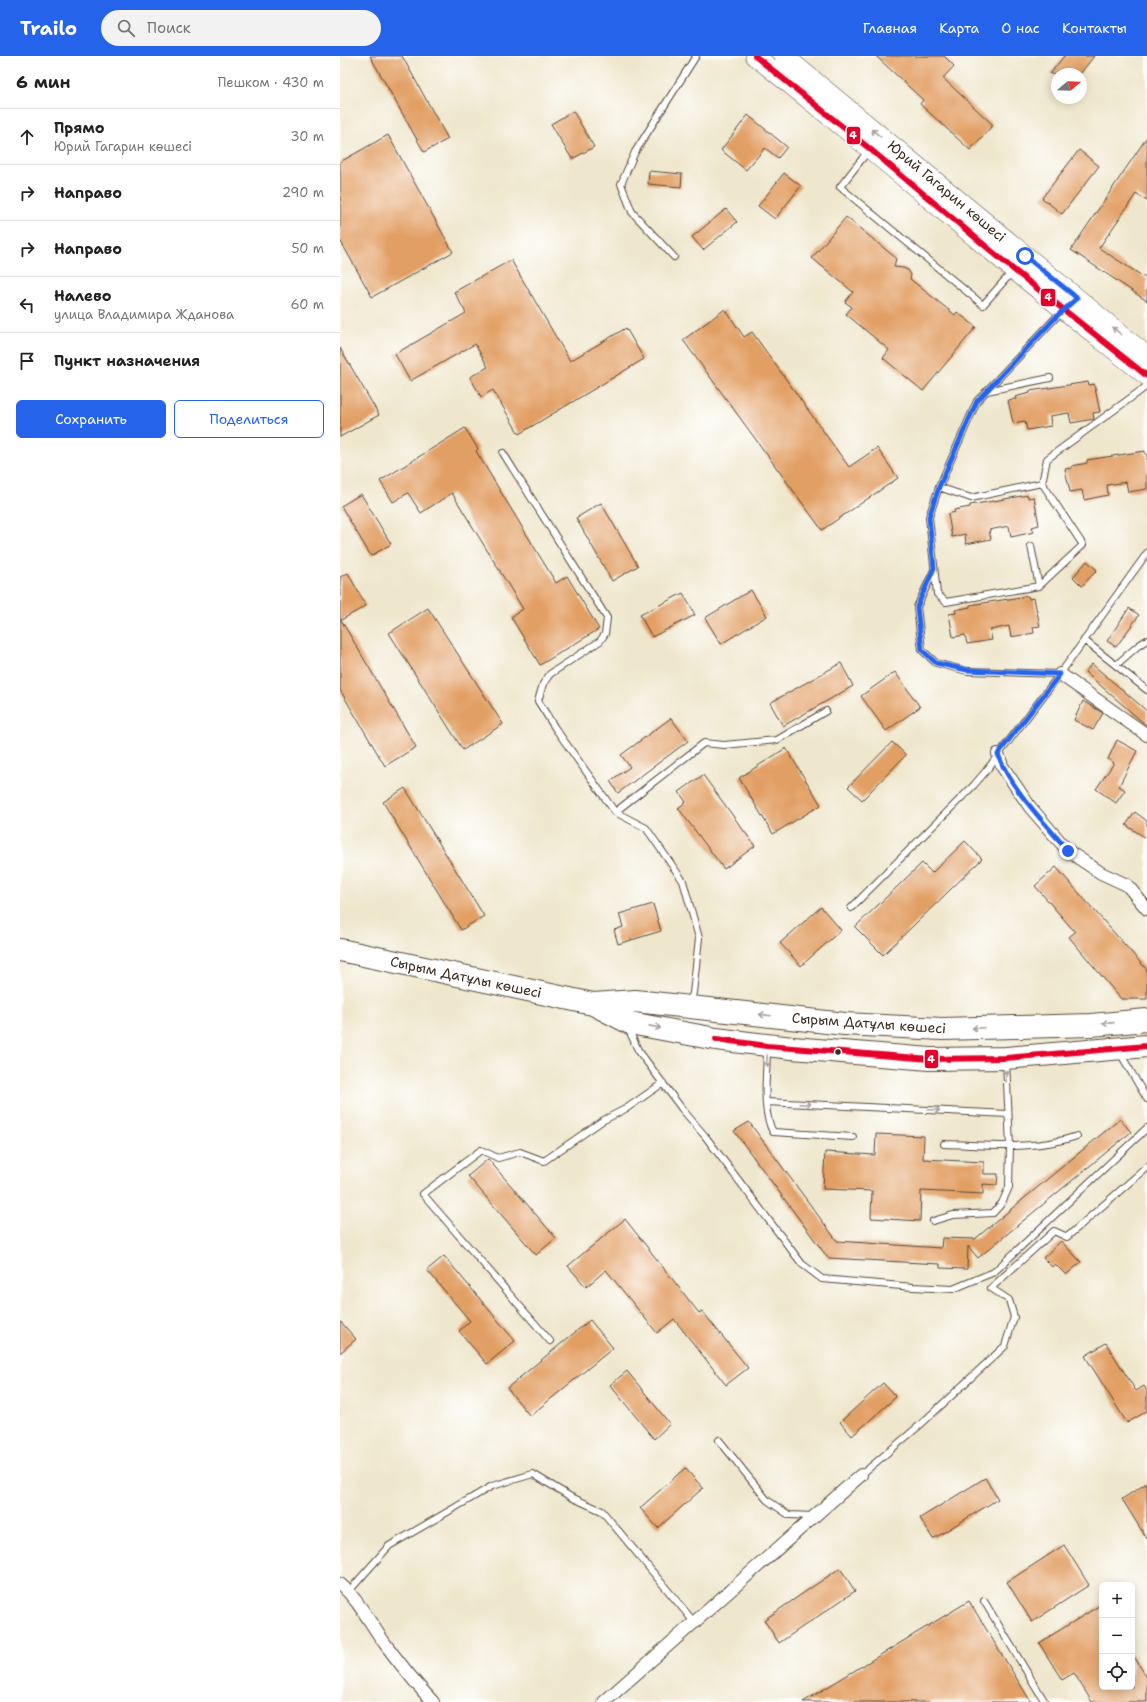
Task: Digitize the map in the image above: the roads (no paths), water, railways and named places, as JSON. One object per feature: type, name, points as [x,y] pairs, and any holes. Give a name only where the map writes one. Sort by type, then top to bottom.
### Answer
[{"type":"highway","name":"Сырым Датұлы көшесі","points":[[340,950],[593,1004],[630,1023],[716,1039],[767,1046],[930,1058],[1006,1058],[1118,1049],[1146,1033]]},
{"type":"highway","name":"Сырым Датұлы көшесі","points":[[593,1004],[635,1001],[845,1024],[942,1029],[1091,1025],[1146,1033]]},
{"type":"highway","points":[[716,1039],[720,1010]]},
{"type":"main road","name":"Юрий Гагарин көшесі","points":[[755,56],[870,149],[1014,270],[1071,304],[1147,356]]},
{"type":"main road","name":"Юрий Гагарин көшесі","points":[[784,56],[1071,304],[1147,376]]},
{"type":"street","points":[[1060,674],[1147,735]]},
{"type":"street","points":[[998,754],[1002,766],[1030,807],[1068,851],[1100,873],[1127,885],[1147,909]]},
{"type":"street","points":[[604,1702],[861,1475]]},
{"type":"street","points":[[344,1587],[412,1679],[433,1702]]},
{"type":"lane","points":[[674,257],[632,212],[621,184],[635,152],[696,56]]},
{"type":"lane","points":[[870,149],[840,187],[983,305],[1014,270]]},
{"type":"lane","points":[[1071,304],[977,401],[939,487],[929,517],[937,594],[946,602],[1039,586],[1083,545],[1042,483],[1047,459],[1147,386]]},
{"type":"lane","points":[[987,391],[1050,378]]},
{"type":"lane","points":[[503,453],[607,618],[605,634],[600,640],[550,674],[543,684],[538,701],[555,728],[615,812],[646,828],[683,881],[699,938],[693,993],[689,1006]]},
{"type":"lane","points":[[939,487],[971,498],[1042,483]]},
{"type":"lane","points":[[1030,546],[1039,586]]},
{"type":"lane","points":[[851,908],[974,785],[1060,674],[1147,553]]},
{"type":"lane","points":[[934,568],[917,607],[922,650],[936,663],[967,670],[1060,674]]},
{"type":"lane","points":[[1084,640],[1147,690]]},
{"type":"lane","points":[[1116,665],[1138,644],[1147,640]]},
{"type":"lane","points":[[615,812],[704,743],[724,745],[777,740],[826,710]]},
{"type":"lane","points":[[624,1019],[638,1050],[663,1084],[705,1136],[802,1264],[822,1279],[953,1289],[994,1272],[1147,1128]]},
{"type":"lane","points":[[767,1046],[766,1102],[769,1125],[773,1132],[852,1137]]},
{"type":"lane","points":[[1118,1049],[1147,1099]]},
{"type":"lane","points":[[933,1221],[954,1215],[993,1213],[1002,1202],[1009,1187],[1010,1146],[1006,1058]]},
{"type":"lane","points":[[550,1341],[423,1194],[481,1150],[498,1158],[520,1152],[544,1161],[602,1121],[627,1108],[663,1084]]},
{"type":"lane","points":[[766,1102],[1008,1114]]},
{"type":"lane","points":[[944,1144],[1010,1146],[1047,1144],[1077,1136]]},
{"type":"lane","points":[[861,1475],[920,1425],[1005,1346],[1014,1317],[1009,1300],[992,1288],[1054,1231],[1067,1238],[1147,1167]]},
{"type":"lane","points":[[719,1440],[766,1500],[789,1515],[814,1516]]},
{"type":"lane","points":[[344,1587],[389,1546],[492,1486],[533,1474],[571,1497],[602,1511],[694,1622]]},
{"type":"lane","points":[[984,1601],[1045,1702]]}]
